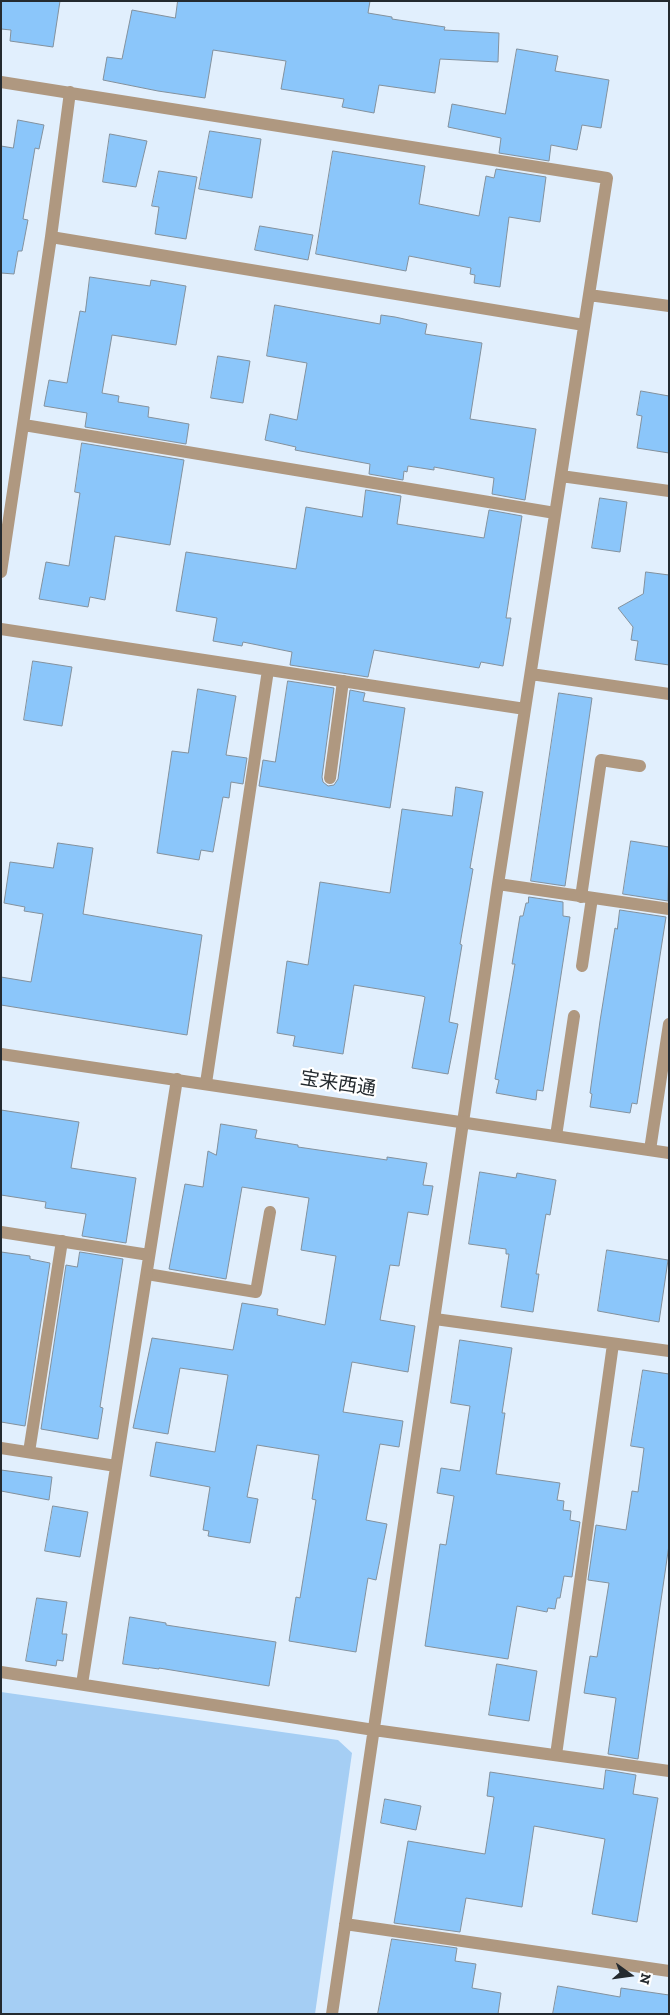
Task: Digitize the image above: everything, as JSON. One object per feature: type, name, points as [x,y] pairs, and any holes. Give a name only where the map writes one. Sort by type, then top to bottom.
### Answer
[{"type":"street","points":[[1,82],[607,178],[498,884],[332,2014]]},
{"type":"street","points":[[1,572],[24,425],[70,92]]},
{"type":"street","points":[[51,237],[584,325]]},
{"type":"street","points":[[589,295],[669,306]]},
{"type":"street","points":[[24,425],[555,513]]},
{"type":"street","points":[[561,476],[669,491]]},
{"type":"street","points":[[1,629],[525,709]]},
{"type":"street","points":[[206,1084],[268,670]]},
{"type":"street","points":[[530,674],[669,694]]},
{"type":"street","points":[[330,778],[343,682]]},
{"type":"street","points":[[582,966],[586,897],[601,760],[640,766]]},
{"type":"street","points":[[498,884],[669,909]]},
{"type":"street","points":[[556,1136],[574,1016]]},
{"type":"street","points":[[650,1150],[669,1024]]},
{"type":"street","name":"宝来西通","points":[[1,1054],[669,1153]]},
{"type":"street","points":[[82,1684],[177,1079]]},
{"type":"street","points":[[146,1274],[256,1292],[270,1212]]},
{"type":"street","points":[[1,1232],[149,1254]]},
{"type":"street","points":[[29,1452],[62,1241]]},
{"type":"street","points":[[435,1319],[669,1351]]},
{"type":"street","points":[[556,1755],[613,1344]]},
{"type":"street","points":[[1,1448],[116,1466]]},
{"type":"street","points":[[1,1672],[374,1730],[669,1771]]},
{"type":"street","points":[[345,1924],[669,1971]]},
{"type":"shaded area","points":[[1,1692],[338,1740],[352,1753],[315,2014],[1,2014]]},
{"type":"building","points":[[1,1],[60,1],[53,47],[10,41],[11,30],[1,29]]},
{"type":"building","points":[[178,1],[370,1],[368,13],[392,17],[392,19],[445,27],[444,30],[499,33],[498,62],[440,59],[435,93],[379,85],[374,113],[342,107],[344,99],[281,89],[286,61],[213,50],[205,98],[103,80],[107,57],[122,59],[132,10],[175,18]]},
{"type":"building","points":[[517,49],[558,56],[555,71],[609,80],[601,128],[582,125],[577,150],[551,145],[549,161],[499,153],[501,138],[448,127],[452,104],[505,114]]},
{"type":"building","points":[[18,120],[44,125],[39,149],[35,148],[23,219],[28,220],[22,251],[18,251],[14,274],[1,273],[1,146],[13,148]]},
{"type":"building","points":[[210,131],[261,139],[252,198],[199,189]]},
{"type":"building","points":[[110,134],[147,141],[136,187],[103,182]]},
{"type":"building","points":[[333,151],[425,166],[419,204],[479,216],[486,176],[494,178],[496,169],[546,177],[540,222],[509,217],[500,287],[474,283],[475,275],[470,274],[471,268],[409,256],[406,271],[316,254]]},
{"type":"building","points":[[159,171],[197,177],[186,239],[155,234],[159,207],[152,206]]},
{"type":"building","points":[[260,226],[313,235],[308,260],[255,250]]},
{"type":"building","points":[[90,277],[150,286],[151,280],[186,286],[176,345],[112,335],[102,393],[119,396],[118,402],[149,407],[148,417],[189,424],[186,444],[85,427],[87,413],[44,406],[49,380],[67,383],[80,311],[85,312]]},
{"type":"building","points":[[275,305],[380,324],[381,315],[395,317],[427,324],[425,334],[482,343],[470,419],[536,429],[525,500],[492,494],[494,478],[434,467],[434,470],[408,466],[407,472],[404,471],[403,480],[369,474],[370,464],[295,450],[296,447],[265,440],[270,414],[297,420],[307,363],[267,356]]},
{"type":"building","points":[[218,356],[250,361],[243,403],[211,398]]},
{"type":"building","points":[[641,391],[669,396],[669,453],[637,448],[642,416],[637,415]]},
{"type":"building","points":[[82,443],[184,460],[170,545],[115,536],[105,600],[90,597],[88,607],[39,599],[46,562],[69,566],[80,493],[75,492]]},
{"type":"building","points":[[366,490],[401,496],[397,524],[484,538],[489,510],[522,516],[506,618],[511,618],[503,666],[481,662],[479,668],[374,650],[368,677],[290,665],[292,652],[243,642],[242,646],[213,641],[217,618],[176,611],[186,552],[296,569],[306,507],[362,517]]},
{"type":"building","points":[[600,498],[627,502],[620,552],[592,548]]},
{"type":"building","points":[[646,572],[669,575],[669,665],[635,660],[638,641],[631,640],[633,627],[618,608],[643,594]]},
{"type":"building","points":[[33,661],[72,667],[62,726],[24,720]]},
{"type":"building","points":[[288,681],[334,688],[322,777],[323,782],[328,786],[334,785],[338,779],[350,690],[365,693],[363,701],[405,708],[390,808],[259,786],[263,760],[275,762]]},
{"type":"building","points":[[198,689],[236,696],[226,755],[247,758],[243,784],[231,782],[229,798],[223,797],[213,852],[201,850],[199,860],[157,853],[172,751],[188,753]]},
{"type":"building","points":[[559,693],[592,698],[565,886],[531,881]]},
{"type":"building","points":[[456,787],[483,792],[470,868],[473,869],[449,1022],[458,1024],[448,1074],[412,1068],[425,997],[422,996],[354,985],[343,1054],[293,1046],[295,1036],[277,1033],[287,961],[308,965],[320,882],[390,893],[402,809],[452,816]]},
{"type":"building","points":[[631,841],[669,847],[668,901],[623,894]]},
{"type":"building","points":[[58,843],[93,848],[83,914],[202,935],[187,1035],[1,1005],[1,977],[31,982],[43,914],[24,911],[25,907],[4,903],[10,862],[53,868]]},
{"type":"building","points":[[529,897],[563,902],[563,916],[570,917],[543,1091],[537,1090],[536,1100],[496,1093],[499,1080],[495,1079],[515,964],[512,964],[520,916],[523,916]]},
{"type":"building","points":[[620,910],[666,917],[637,1104],[632,1103],[630,1113],[590,1107],[592,1094],[590,1093],[600,1021],[615,928],[617,929]]},
{"type":"building","points":[[1,1110],[79,1122],[71,1168],[136,1178],[126,1243],[82,1236],[86,1214],[45,1208],[46,1202],[1,1195]]},
{"type":"building","points":[[221,1124],[257,1130],[255,1138],[298,1145],[298,1147],[387,1160],[387,1157],[427,1163],[423,1185],[433,1186],[428,1215],[408,1212],[399,1266],[390,1265],[380,1320],[415,1326],[408,1372],[352,1362],[343,1412],[403,1421],[399,1447],[380,1444],[366,1520],[387,1524],[376,1580],[368,1578],[356,1652],[289,1641],[296,1597],[300,1598],[316,1500],[312,1499],[319,1455],[257,1445],[247,1497],[258,1499],[250,1543],[208,1536],[209,1531],[203,1530],[210,1487],[150,1476],[156,1442],[215,1452],[228,1375],[180,1368],[168,1434],[133,1428],[152,1338],[233,1350],[242,1303],[278,1309],[277,1315],[325,1325],[336,1256],[301,1250],[309,1198],[242,1187],[226,1279],[169,1269],[185,1184],[203,1187],[208,1151],[216,1155]]},
{"type":"building","points":[[480,1172],[516,1178],[517,1173],[556,1180],[550,1215],[546,1214],[536,1274],[539,1274],[533,1312],[501,1307],[509,1254],[506,1254],[506,1249],[469,1244]]},
{"type":"building","points":[[607,1250],[668,1260],[659,1322],[598,1311]]},
{"type":"building","points":[[1,1252],[30,1256],[30,1259],[50,1263],[25,1426],[1,1422]]},
{"type":"building","points":[[80,1252],[123,1259],[100,1407],[103,1408],[98,1439],[41,1429],[66,1265],[77,1267]]},
{"type":"building","points":[[460,1340],[512,1348],[502,1413],[505,1413],[496,1474],[560,1483],[557,1500],[564,1501],[563,1510],[571,1511],[570,1520],[580,1522],[572,1577],[564,1576],[560,1598],[557,1598],[555,1609],[548,1608],[547,1612],[517,1606],[508,1659],[425,1646],[440,1544],[446,1545],[454,1496],[437,1493],[441,1468],[460,1471],[470,1406],[451,1403]]},
{"type":"building","points":[[643,1370],[669,1374],[669,1545],[638,1759],[608,1754],[616,1698],[584,1693],[590,1656],[597,1657],[609,1583],[588,1580],[596,1525],[626,1530],[632,1491],[638,1492],[644,1448],[631,1446]]},
{"type":"building","points":[[1,1470],[52,1477],[49,1500],[1,1491]]},
{"type":"building","points":[[53,1506],[88,1512],[80,1557],[45,1551]]},
{"type":"building","points":[[37,1598],[67,1602],[62,1634],[67,1634],[63,1661],[57,1660],[56,1666],[26,1661]]},
{"type":"building","points":[[130,1617],[166,1623],[166,1625],[276,1642],[269,1686],[123,1664]]},
{"type":"building","points":[[497,1664],[537,1671],[529,1721],[489,1715]]},
{"type":"building","points":[[606,1770],[636,1775],[633,1794],[658,1798],[637,1922],[592,1914],[605,1839],[534,1826],[522,1907],[466,1898],[460,1932],[394,1923],[408,1841],[485,1854],[494,1797],[487,1796],[490,1772],[603,1789]]},
{"type":"building","points":[[385,1799],[421,1806],[416,1830],[381,1823]]},
{"type":"building","points":[[392,1939],[457,1948],[455,1961],[476,1964],[472,1988],[501,1993],[498,2014],[378,2014]]},
{"type":"building","points":[[558,1986],[620,1997],[621,1988],[669,1995],[669,2014],[553,2014]]}]
